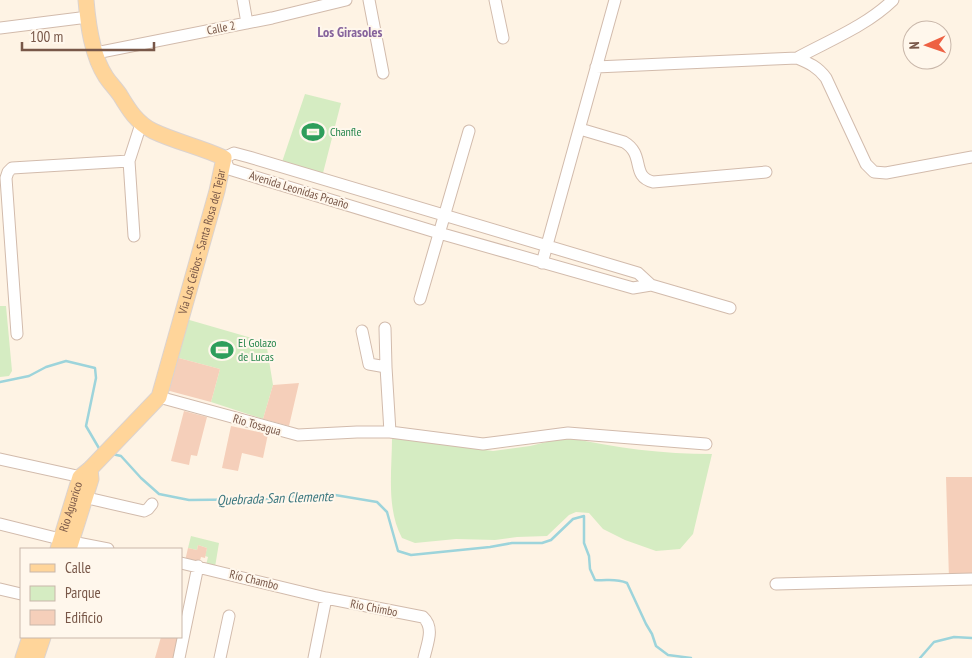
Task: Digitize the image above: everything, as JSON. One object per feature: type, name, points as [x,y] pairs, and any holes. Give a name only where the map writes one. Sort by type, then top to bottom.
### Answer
[{"type":"main road","name":"Via Los Ceibos - Santa Rosa del Tejar","points":[[86,0],[96,54],[106,77],[141,124],[152,131],[224,158],[217,191],[159,397],[112,445],[89,473]]},
{"type":"main road","name":"Rio Aguarico","points":[[65,545],[89,473]]},
{"type":"main road","points":[[23,658],[30,638]]},
{"type":"main road","points":[[36,658],[43,638]]},
{"type":"street","points":[[243,0],[247,23]]},
{"type":"street","name":"Calle 2","points":[[96,54],[247,23],[346,0]]},
{"type":"street","points":[[369,0],[382,73]]},
{"type":"street","points":[[495,0],[504,38]]},
{"type":"street","points":[[542,263],[615,0]]},
{"type":"street","points":[[797,58],[857,27],[883,10],[893,0]]},
{"type":"street","points":[[0,28],[88,17]]},
{"type":"street","points":[[596,67],[797,58],[812,64],[826,78],[866,164],[874,172],[886,174],[972,156]]},
{"type":"street","points":[[134,236],[129,161],[141,124]]},
{"type":"street","points":[[580,129],[630,145],[635,150],[641,174],[645,180],[653,182],[766,172]]},
{"type":"street","points":[[420,299],[469,131]]},
{"type":"street","name":"Avenida Leonidas Proaño","points":[[234,153],[547,245],[638,273],[651,285],[633,288],[439,233],[229,169],[224,158],[234,153]]},
{"type":"street","points":[[17,334],[6,178],[8,172],[12,168],[129,161]]},
{"type":"street","points":[[651,285],[730,308]]},
{"type":"street","points":[[385,328],[390,432]]},
{"type":"street","points":[[362,331],[369,364],[386,367]]},
{"type":"street","name":"Rio Tosagua","points":[[159,397],[298,436],[390,432],[483,444],[568,433],[706,444]]},
{"type":"street","points":[[0,460],[89,473]]},
{"type":"street","points":[[80,497],[144,511],[152,504]]},
{"type":"street","points":[[0,524],[65,545],[97,548]]},
{"type":"street","name":"Río Chambo","points":[[182,563],[326,598]]},
{"type":"street","points":[[179,658],[198,566]]},
{"type":"street","points":[[776,584],[972,579]]},
{"type":"street","points":[[0,589],[20,594]]},
{"type":"street","points":[[314,658],[326,598]]},
{"type":"street","name":"Rio Chimbo","points":[[326,598],[423,617],[428,622],[430,629],[424,658]]},
{"type":"street","points":[[220,658],[229,616]]},
{"type":"green space","name":"Chanfle","points":[[305,94],[341,103],[323,173],[282,162]]},
{"type":"green space","points":[[0,306],[6,306],[12,371],[9,376],[0,377]]},
{"type":"green space","name":"El Golazo de Lucas","points":[[186,319],[266,342],[273,385],[263,419],[211,402],[220,369],[175,357]]},
{"type":"green space","points":[[567,437],[639,450],[712,454],[693,534],[680,549],[656,551],[625,540],[603,529],[589,513],[576,512],[569,515],[547,536],[495,540],[456,539],[415,543],[402,538],[397,526],[392,502],[392,438],[493,451],[530,446]]},
{"type":"green space","points":[[191,536],[219,543],[215,567],[206,565],[208,557],[205,556],[207,548],[198,545],[197,550],[188,548]]},
{"type":"building","points":[[175,357],[220,369],[211,402],[166,390]]},
{"type":"building","points":[[299,383],[289,426],[263,419],[273,385]]},
{"type":"building","points":[[184,411],[207,417],[197,456],[191,455],[189,465],[171,461]]},
{"type":"building","points":[[231,426],[268,434],[263,458],[242,453],[238,471],[222,468]]},
{"type":"building","points":[[946,477],[972,477],[972,579],[949,579]]},
{"type":"building","points":[[198,545],[207,548],[205,558],[201,557],[199,564],[185,561],[188,548],[197,550]]},
{"type":"building","points":[[161,638],[178,638],[174,658],[155,658]]},
{"type":"waterway","name":"Quebrada San Clemente","points":[[0,382],[29,376],[46,367],[66,361],[95,368],[96,378],[86,426],[100,450]]},
{"type":"waterway","name":"Quebrada San Clemente","points":[[112,454],[121,456],[159,494],[189,500],[271,499],[329,494],[377,502],[387,512],[398,551],[411,555],[512,543],[542,543],[551,540],[573,519],[584,516],[584,543],[589,556],[590,569],[595,580],[615,580],[627,583],[656,646],[668,655],[691,658]]},
{"type":"waterway","name":"Quebrada San Clemente","points":[[920,658],[934,642],[954,637],[972,638]]},
{"type":"place","name":"Chanfle","points":[[313,132]]},
{"type":"place","name":"El Golazo de Lucas","points":[[222,350]]},
{"type":"district","name":"Los Girasoles","points":[[350,32]]}]
